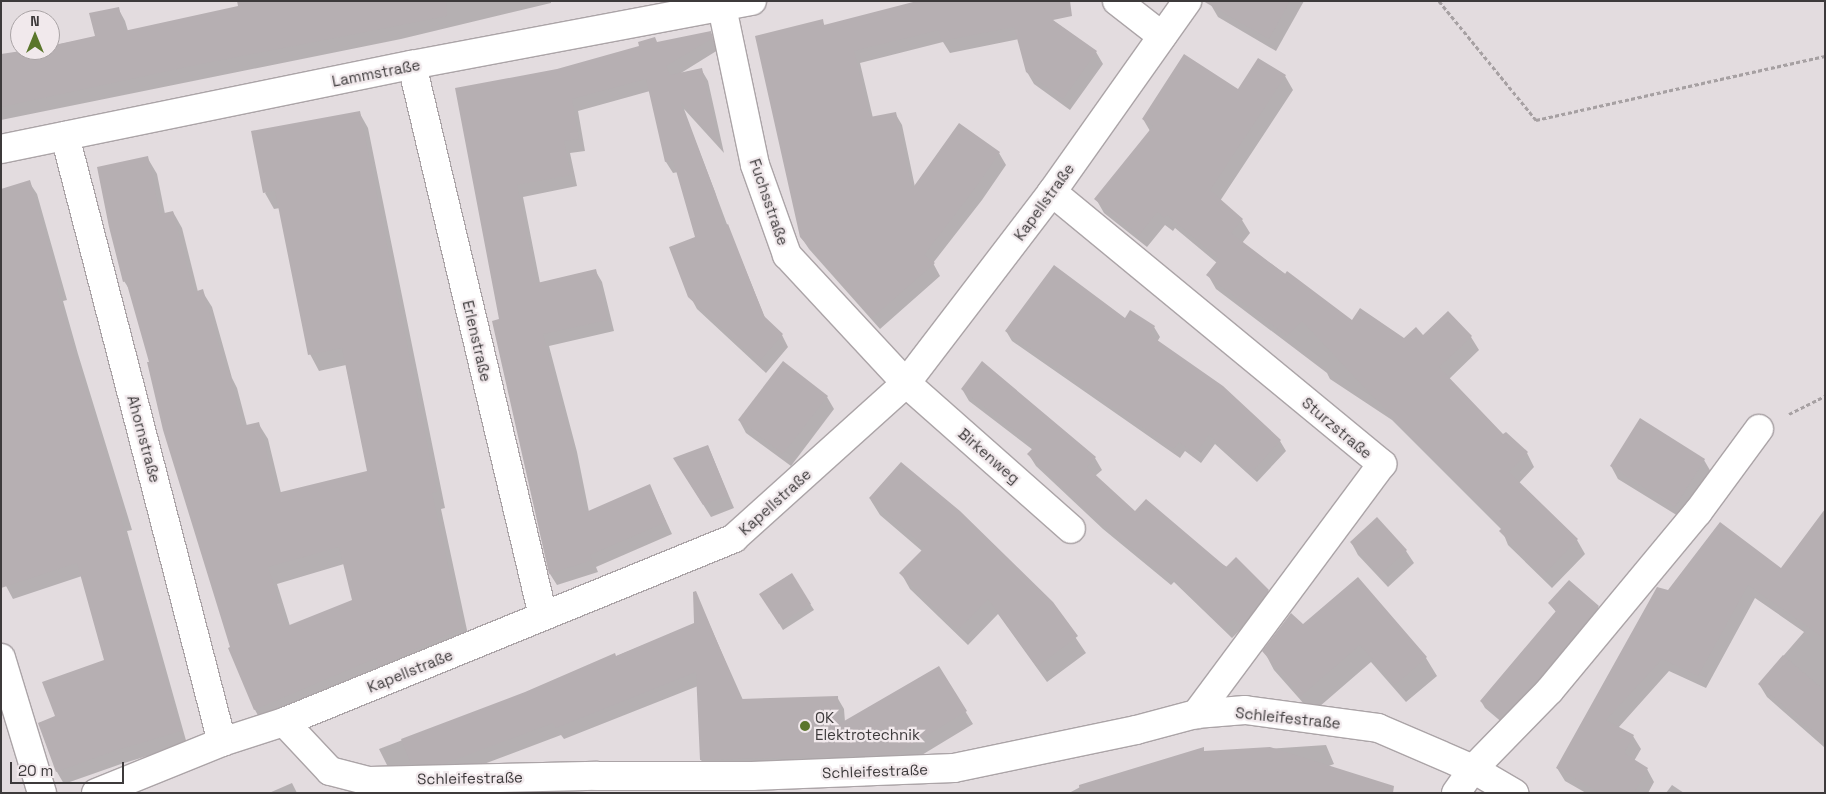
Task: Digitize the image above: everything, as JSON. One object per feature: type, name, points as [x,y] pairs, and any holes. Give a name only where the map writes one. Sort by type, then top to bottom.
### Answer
[{"type":"street","name":"Lammstraße","points":[[1,149],[412,65],[752,1]]},
{"type":"street","points":[[1117,1],[1162,36]]},
{"type":"street","name":"Kapellstraße","points":[[96,793],[222,742],[284,722],[734,538],[906,383],[1052,192],[1187,1]]},
{"type":"street","name":"Fuchsstraße","points":[[722,7],[755,165],[787,255],[906,383]]},
{"type":"street","name":"Erlenstraße","points":[[412,65],[543,616]]},
{"type":"street","name":"Ahornstraße","points":[[64,136],[222,742]]},
{"type":"street","name":"Sturzstraße","points":[[1052,192],[1382,464],[1196,714]]},
{"type":"street","name":"Birkenweg","points":[[906,383],[1071,529]]},
{"type":"street","points":[[1456,793],[1472,769],[1550,690],[1698,512],[1759,428]]},
{"type":"street","points":[[1,658],[42,793]]},
{"type":"street","name":"Schleifestraße","points":[[284,722],[330,771],[369,781],[597,776],[752,776],[954,768],[1136,730],[1196,714],[1245,710],[1378,728],[1472,769],[1514,793]]},
{"type":"street","points":[[728,793],[752,776]]},
{"type":"path","points":[[1439,1],[1536,120],[1825,56]]},
{"type":"path","points":[[1759,428],[1825,396]]},
{"type":"building","points":[[237,1],[446,1],[447,16],[196,65],[1,107],[1,54],[10,53],[10,60],[60,60],[60,44],[95,36],[89,13],[119,7],[124,31],[238,6]]},
{"type":"building","points":[[917,1],[1070,1],[1072,16],[1053,20],[1097,51],[1063,99],[1026,72],[1014,27],[941,41],[939,30],[854,51],[870,117],[896,112],[912,189],[959,123],[1000,152],[924,255],[935,263],[872,318],[800,237],[755,36],[823,19],[824,25]]},
{"type":"building","points":[[1203,1],[1290,1],[1269,39]]},
{"type":"building","points":[[711,31],[713,38],[666,66],[670,75],[702,68],[719,145],[680,101],[715,192],[725,226],[728,224],[764,316],[783,334],[759,362],[688,297],[669,247],[695,237],[673,160],[665,162],[646,79],[572,99],[579,139],[564,141],[571,175],[517,185],[537,283],[596,269],[608,320],[543,334],[571,439],[586,512],[650,484],[666,522],[590,555],[592,560],[549,574],[492,321],[499,319],[455,88],[557,69],[639,46],[638,42],[655,37],[657,42]]},
{"type":"building","points":[[1184,54],[1238,89],[1258,58],[1286,75],[1210,190],[1243,219],[1231,233],[1285,274],[1287,271],[1352,320],[1360,308],[1404,338],[1416,327],[1423,335],[1448,311],[1472,336],[1439,367],[1503,434],[1506,432],[1528,452],[1509,472],[1578,539],[1543,575],[1499,531],[1503,527],[1412,438],[1302,321],[1287,336],[1206,275],[1219,259],[1167,215],[1164,218],[1157,212],[1139,235],[1094,199],[1153,126],[1142,119]]},
{"type":"building","points":[[360,111],[437,492],[432,493],[462,628],[379,666],[376,658],[254,710],[228,648],[230,647],[163,430],[147,362],[149,362],[126,281],[123,282],[109,227],[97,167],[148,156],[160,214],[173,211],[194,292],[203,289],[226,371],[229,370],[242,426],[259,422],[277,493],[367,471],[342,348],[308,355],[275,191],[263,193],[251,131]],"holes":[[[339,547],[352,600],[287,626],[268,567]]]},
{"type":"building","points":[[30,180],[61,287],[57,289],[125,517],[121,519],[181,731],[114,751],[56,772],[38,723],[55,716],[42,682],[104,660],[77,563],[1,588],[1,189]]},
{"type":"building","points":[[1054,265],[1125,318],[1130,310],[1155,326],[1150,335],[1223,386],[1281,440],[1251,473],[1209,435],[1195,454],[1179,442],[1174,449],[1005,331]]},
{"type":"building","points":[[783,361],[828,396],[783,454],[738,420]]},
{"type":"building","points":[[982,361],[1096,457],[1087,467],[1135,511],[1146,499],[1226,567],[1236,557],[1269,590],[1241,627],[1234,618],[1224,628],[1167,571],[1164,575],[1094,517],[1027,454],[1035,446],[961,389]]},
{"type":"building","points":[[1640,418],[1705,459],[1675,507],[1610,466]]},
{"type":"building","points":[[708,445],[728,495],[703,505],[673,458]]},
{"type":"building","points":[[901,462],[960,511],[1053,602],[1078,636],[1037,667],[988,599],[958,630],[899,573],[925,547],[869,498]]},
{"type":"building","points":[[1825,509],[1825,639],[1748,585],[1698,676],[1662,659],[1606,720],[1634,735],[1624,753],[1648,768],[1634,793],[1600,793],[1556,768],[1657,587],[1668,590],[1720,522],[1781,568]]},
{"type":"building","points":[[1377,517],[1407,550],[1380,575],[1350,542]]},
{"type":"building","points":[[792,573],[811,604],[779,624],[759,594]]},
{"type":"building","points":[[1358,577],[1427,657],[1395,685],[1360,645],[1301,696],[1262,651],[1291,613],[1303,624]]},
{"type":"building","points":[[1569,580],[1599,606],[1538,680],[1500,718],[1480,701],[1556,611],[1548,603]]},
{"type":"building","points":[[696,591],[741,699],[838,696],[839,724],[939,666],[967,711],[895,755],[700,760],[696,672],[556,728],[553,723],[444,764],[411,764],[401,739],[525,692],[615,653],[616,656],[694,623],[693,592]]},
{"type":"building","points":[[1783,655],[1825,691],[1825,742],[1758,684]]},
{"type":"building","points":[[1204,747],[1204,751],[1270,747],[1394,786],[1393,793],[1080,793],[1079,785]]},
{"type":"place","name":"OK Elektrotechnik","points":[[805,726]]}]
